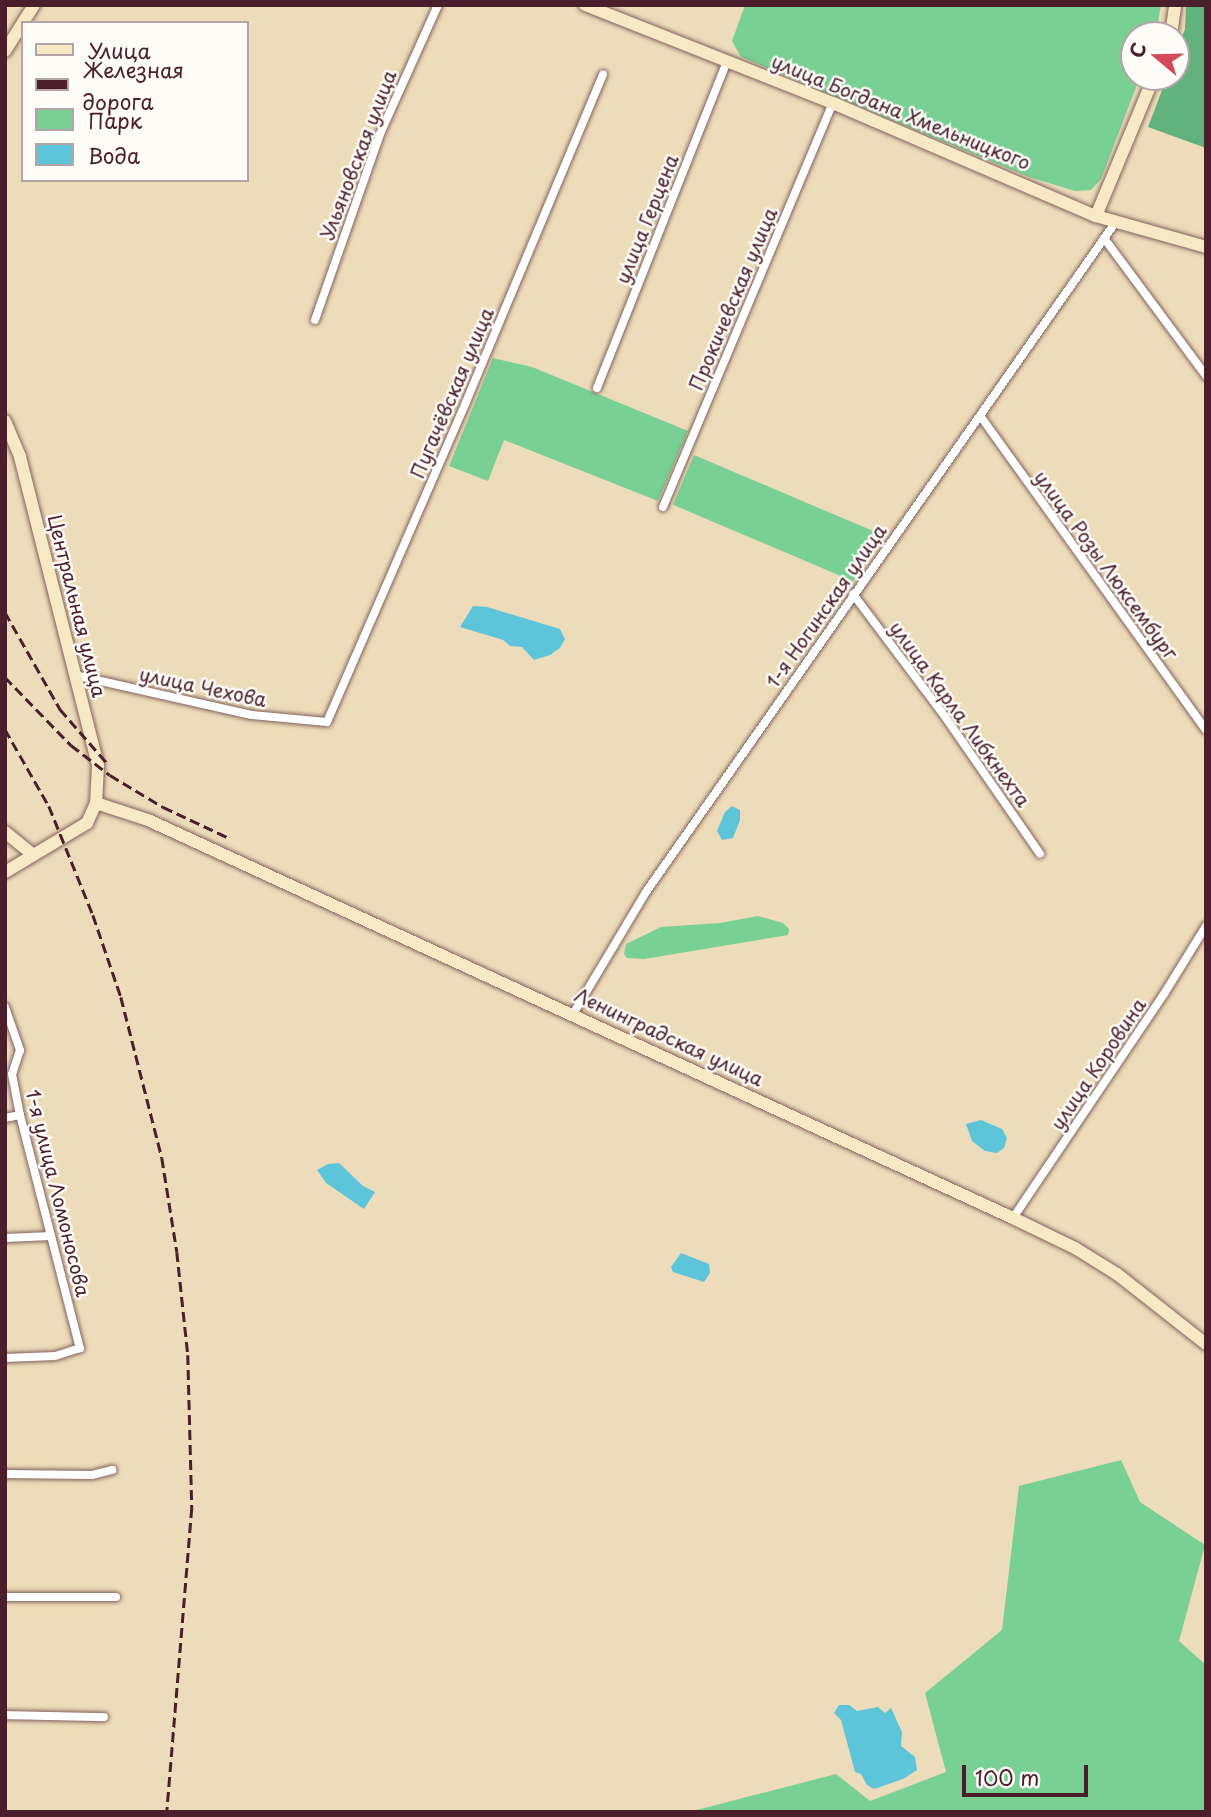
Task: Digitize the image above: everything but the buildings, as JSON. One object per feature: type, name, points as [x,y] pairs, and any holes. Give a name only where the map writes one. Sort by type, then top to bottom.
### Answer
[{"type":"main road","points":[[24,21],[34,5]]},
{"type":"main road","name":"улица Богдана Хмельницкого","points":[[585,5],[833,103],[1096,216],[1206,247]]},
{"type":"main road","points":[[5,51],[21,26]]},
{"type":"main road","points":[[1096,216],[1148,91]]},
{"type":"main road","name":"Центральная улица","points":[[5,421],[20,457],[96,752],[96,803]]},
{"type":"main road","points":[[5,872],[79,830],[87,823],[96,803]]},
{"type":"main road","name":"Ленинградская улица","points":[[96,803],[148,820],[1013,1218],[1074,1248],[1117,1275],[1206,1344]]},
{"type":"main road","points":[[5,832],[33,855]]},
{"type":"street","name":"Ульяновская улица","points":[[315,320],[380,134],[438,5]]},
{"type":"street","name":"улица Герцена","points":[[597,388],[727,62]]},
{"type":"street","name":"Пугачёвская улица","points":[[327,722],[467,402],[603,75]]},
{"type":"street","name":"Прокичевская улица","points":[[663,508],[833,103]]},
{"type":"street","name":"1-я Ногинская улица","points":[[573,1014],[646,892],[1115,223]]},
{"type":"street","points":[[1104,238],[1206,376]]},
{"type":"street","name":"улица Розы Люксембург","points":[[981,417],[1206,730]]},
{"type":"street","name":"улица Карла Либкнехта","points":[[853,594],[946,718],[1040,854]]},
{"type":"street","name":"улица Чехова","points":[[74,675],[252,715],[327,722]]},
{"type":"street","name":"улица Коровина","points":[[1013,1218],[1164,994],[1206,926]]},
{"type":"street","name":"1-я улица Ломоносова","points":[[5,1007],[20,1050],[12,1074],[20,1115],[80,1348],[55,1356],[5,1358]]},
{"type":"street","points":[[5,1118],[20,1115]]},
{"type":"street","points":[[5,1238],[51,1236]]},
{"type":"street","points":[[5,1474],[92,1475],[112,1470]]},
{"type":"street","points":[[5,1597],[116,1597]]},
{"type":"street","points":[[5,1715],[104,1717]]},
{"type":"green space","points":[[745,5],[1161,5],[1158,21],[1120,21],[1120,91],[1135,91],[1101,179],[1091,190],[1075,191],[1029,177],[741,57],[732,41]]},
{"type":"green space","points":[[1186,5],[1206,5],[1206,148],[1148,127],[1162,91],[1190,91],[1190,21],[1185,21]]},
{"type":"green space","points":[[493,358],[532,367],[688,431],[658,501],[504,440],[488,481],[449,466]]},
{"type":"green space","points":[[694,455],[874,532],[853,581],[673,505]]},
{"type":"green space","points":[[758,916],[783,923],[789,929],[788,935],[644,959],[627,958],[624,954],[626,944],[661,927],[720,923]]},
{"type":"green space","points":[[1121,1460],[1140,1502],[1205,1545],[1179,1641],[1206,1665],[1206,1812],[689,1812],[836,1774],[870,1801],[946,1772],[925,1693],[1002,1630],[1019,1486]]},
{"type":"water","points":[[473,606],[487,607],[560,629],[565,639],[560,648],[550,655],[534,660],[522,647],[510,646],[503,640],[460,627]]},
{"type":"water","points":[[732,806],[740,810],[740,820],[733,838],[722,840],[717,831],[725,812]]},
{"type":"water","points":[[981,1120],[1002,1129],[1007,1138],[1004,1148],[997,1153],[985,1151],[972,1141],[966,1124]]},
{"type":"water","points":[[339,1163],[363,1186],[375,1192],[364,1209],[326,1183],[317,1170],[328,1164]]},
{"type":"water","points":[[681,1253],[709,1264],[710,1273],[704,1282],[673,1272],[671,1267]]},
{"type":"water","points":[[839,1705],[849,1705],[857,1711],[878,1707],[885,1713],[891,1708],[902,1732],[901,1746],[915,1757],[917,1770],[903,1779],[874,1789],[867,1785],[861,1774],[855,1772],[841,1720],[834,1713]]},
{"type":"railway","points":[[5,612],[60,709],[108,764]]},
{"type":"railway","points":[[5,677],[71,745],[110,775],[163,807],[227,837]]},
{"type":"railway","points":[[5,729],[49,806],[93,915],[121,997],[162,1158],[177,1252],[188,1355],[192,1508],[167,1812]]}]
